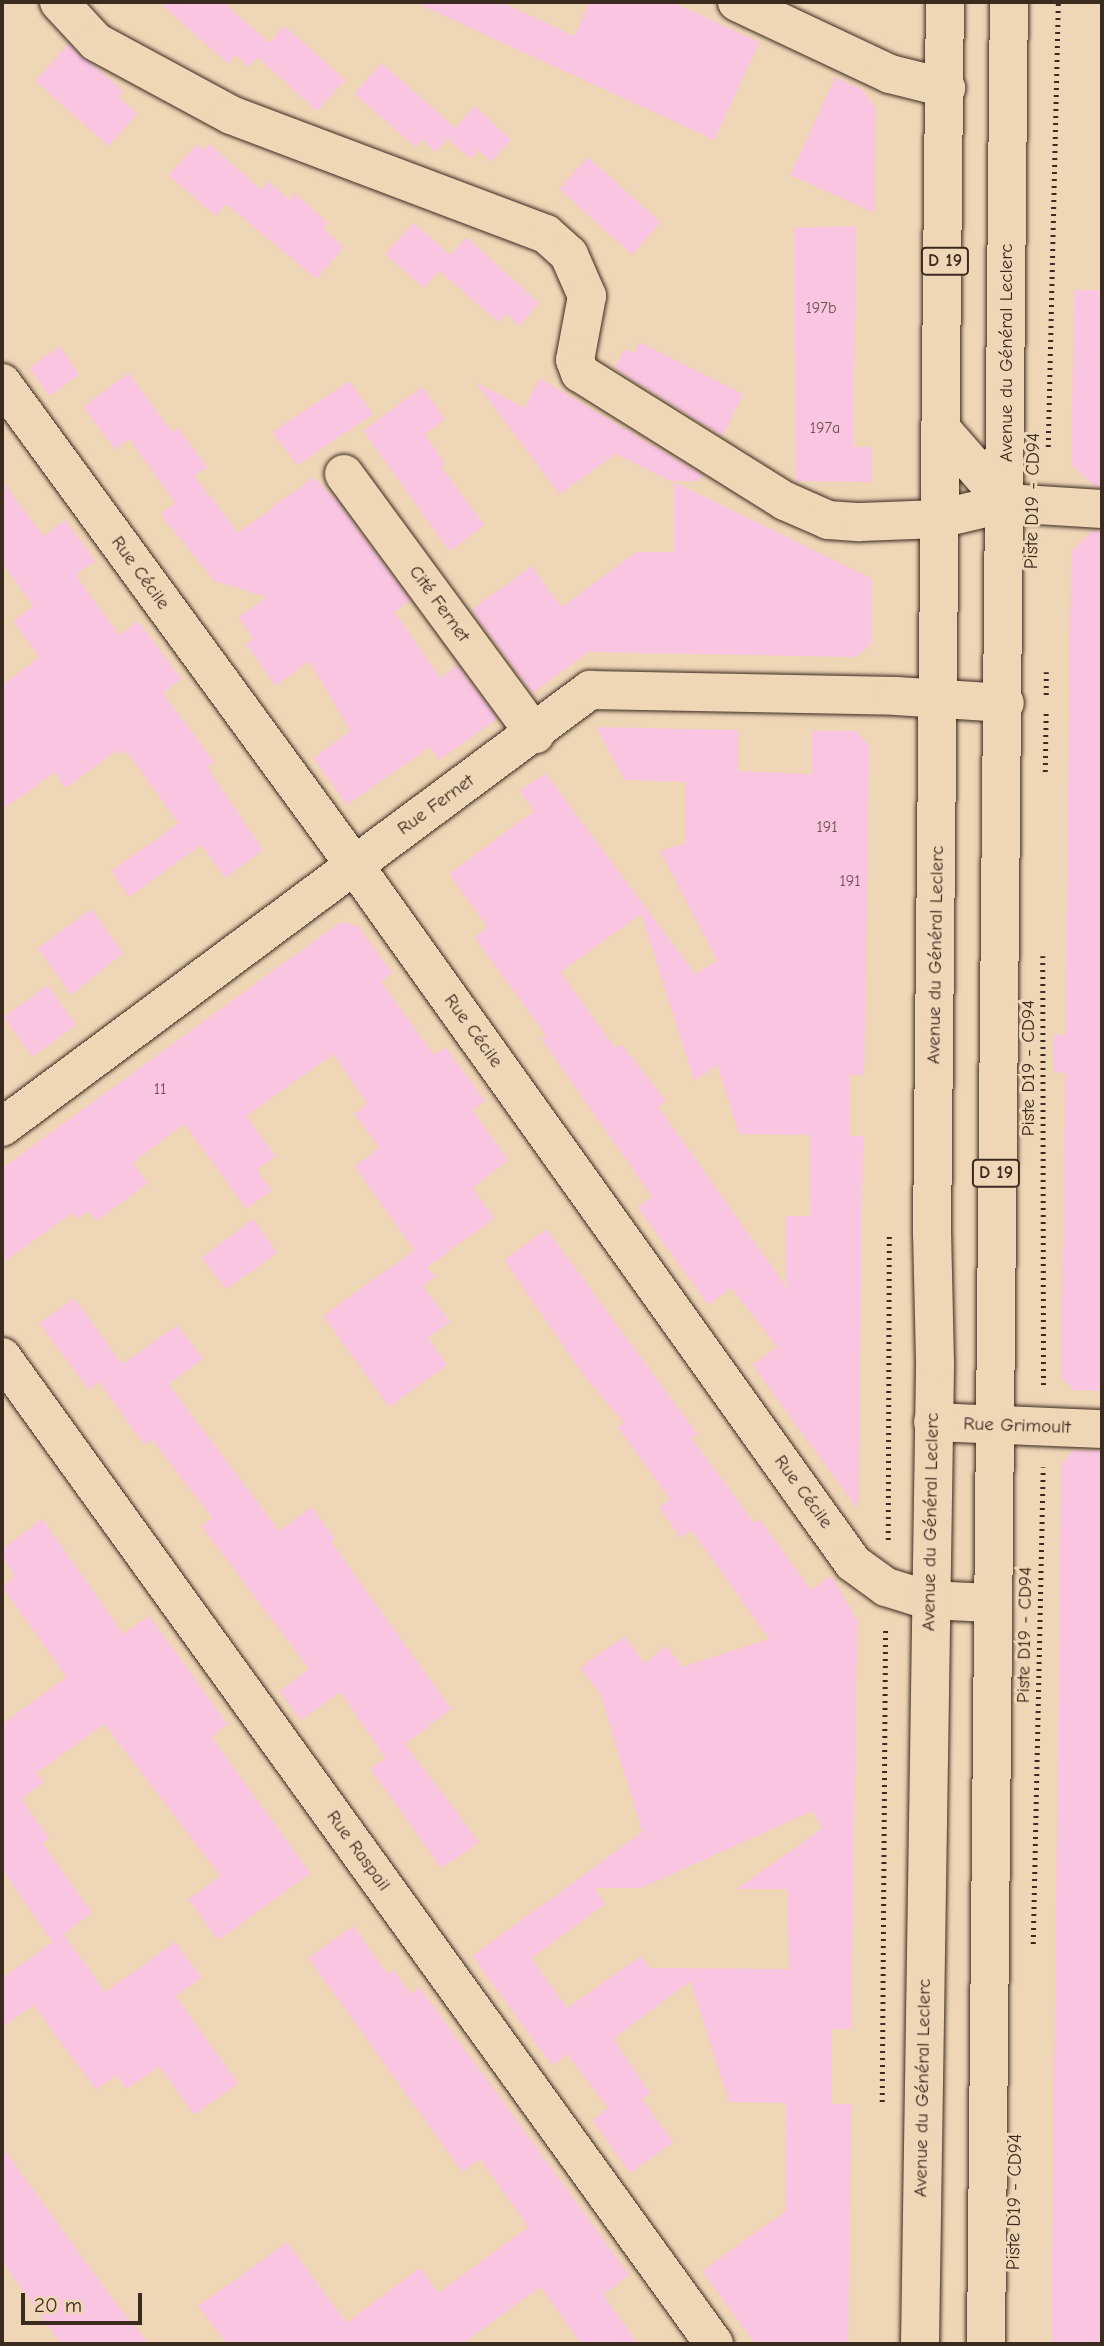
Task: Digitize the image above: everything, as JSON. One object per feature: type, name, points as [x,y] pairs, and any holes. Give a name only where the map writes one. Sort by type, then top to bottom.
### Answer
[{"type":"street","points":[[59,2],[96,42],[231,115],[546,234],[569,255],[587,296],[575,360],[580,373],[785,501],[828,520],[939,519],[1006,503],[1102,509]]},
{"type":"street","points":[[737,2],[890,74],[946,88]]},
{"type":"street","name":"Avenue du Général Leclerc","points":[[920,2344],[928,1601],[933,1422],[945,2]]},
{"type":"street","name":"Avenue du Général Leclerc","points":[[986,2344],[991,1602],[1004,703],[1009,2]]},
{"type":"street","name":"Rue Cécile","points":[[2,383],[354,865],[853,1563],[886,1587],[928,1601],[991,1602]]},
{"type":"street","points":[[943,431],[1006,503]]},
{"type":"street","name":"Cité Fernet","points":[[344,474],[535,734]]},
{"type":"street","name":"Rue Fernet","points":[[2,1127],[535,734],[590,690],[939,699]]},
{"type":"street","points":[[939,699],[1004,703]]},
{"type":"street","name":"Rue Raspail","points":[[2,1357],[714,2344]]},
{"type":"street","name":"Rue Grimoult","points":[[933,1422],[1102,1429]]},
{"type":"path","name":"Piste D19 - CD94","points":[[1047,507],[1058,2]]},
{"type":"path","points":[[1044,782],[1046,661]]},
{"type":"path","name":"Piste D19 - CD94","points":[[1033,1947],[1044,1428],[1043,948]]},
{"type":"building","points":[[158,2],[223,2],[269,43],[284,26],[345,80],[317,111],[257,57],[249,67],[236,55],[228,64]]},
{"type":"building","points":[[414,2],[501,2],[574,36],[590,2],[672,2],[759,42],[714,140]]},
{"type":"building","points":[[68,44],[123,91],[118,97],[137,114],[108,146],[35,81]]},
{"type":"building","points":[[381,63],[455,128],[474,106],[511,140],[491,162],[478,150],[470,159],[447,139],[435,152],[422,139],[415,147],[354,94]]},
{"type":"building","points":[[835,77],[862,90],[875,108],[874,213],[790,175]]},
{"type":"building","points":[[197,144],[203,150],[209,144],[261,190],[269,182],[289,200],[294,193],[328,223],[323,229],[344,247],[316,279],[226,204],[215,216],[168,175]]},
{"type":"building","points":[[587,157],[660,222],[632,255],[559,189]]},
{"type":"building","points":[[413,223],[450,255],[466,237],[539,303],[519,326],[506,314],[498,322],[439,271],[423,288],[385,254]]},
{"type":"building","points":[[856,226],[853,447],[872,447],[872,482],[795,481],[794,228]]},
{"type":"building","points":[[1074,290],[1102,290],[1102,487],[1095,487],[1071,465]]},
{"type":"building","points":[[639,342],[743,394],[722,436],[614,368],[624,349],[634,353]]},
{"type":"building","points":[[59,346],[79,374],[49,396],[29,368]]},
{"type":"building","points":[[128,373],[172,432],[178,428],[207,467],[194,476],[238,533],[313,477],[335,499],[410,600],[394,612],[440,678],[457,665],[497,719],[439,760],[429,747],[347,805],[313,758],[350,731],[309,661],[275,686],[246,644],[253,639],[238,617],[266,597],[214,581],[160,514],[175,503],[129,439],[115,450],[83,407]]},
{"type":"building","points":[[539,378],[702,475],[699,481],[670,481],[616,454],[559,494],[475,382],[524,408]]},
{"type":"building","points":[[349,381],[373,414],[297,465],[272,432]]},
{"type":"building","points":[[422,387],[445,419],[424,434],[445,464],[441,467],[484,525],[449,551],[363,431]]},
{"type":"building","points":[[2,481],[43,536],[65,520],[95,561],[75,575],[119,635],[138,621],[181,679],[162,693],[214,762],[207,767],[263,850],[225,878],[201,845],[129,897],[111,871],[178,823],[126,751],[121,755],[117,750],[65,788],[54,772],[2,810],[2,685],[39,657],[13,621],[33,606],[2,563]]},
{"type":"building","points":[[674,482],[871,578],[871,644],[856,657],[588,652],[532,693],[471,610],[531,566],[561,607],[636,552],[674,552]]},
{"type":"building","points":[[1093,530],[1102,531],[1102,1391],[1073,1390],[1061,1377],[1065,1073],[1053,1072],[1054,1034],[1065,1035],[1071,551]]},
{"type":"building","points":[[596,727],[738,730],[738,771],[811,774],[812,731],[856,731],[869,746],[864,1075],[849,1075],[849,1136],[863,1136],[858,1510],[752,1365],[777,1347],[731,1288],[708,1305],[637,1207],[652,1197],[541,1039],[546,1036],[474,937],[487,927],[449,874],[534,811],[519,791],[545,773],[695,974],[717,961],[660,851],[686,843],[686,782],[624,780]],"holes":[[[641,914],[694,1081],[717,1065],[739,1134],[809,1135],[810,1216],[785,1216],[785,1277],[789,1291],[658,1107],[666,1101],[621,1044],[615,1048],[560,972]]]},
{"type":"building","points":[[91,909],[123,953],[71,995],[37,948]]},
{"type":"building","points":[[340,922],[358,926],[392,973],[381,982],[434,1055],[445,1047],[485,1101],[472,1110],[508,1160],[472,1188],[494,1218],[427,1267],[435,1277],[422,1286],[450,1322],[428,1338],[447,1365],[389,1407],[323,1316],[414,1250],[354,1166],[379,1148],[354,1114],[367,1104],[333,1054],[246,1116],[275,1156],[256,1170],[272,1190],[246,1209],[184,1124],[132,1163],[148,1183],[96,1221],[88,1211],[76,1219],[72,1213],[2,1263],[2,1168]]},
{"type":"building","points":[[47,985],[76,1025],[32,1057],[3,1017]]},
{"type":"building","points":[[253,1219],[277,1253],[226,1289],[201,1258]]},
{"type":"building","points":[[546,1229],[697,1434],[691,1438],[754,1523],[759,1519],[811,1590],[831,1576],[857,1620],[851,2029],[832,2029],[831,2104],[851,2104],[848,2344],[755,2344],[702,2271],[785,2211],[786,2103],[729,2102],[690,1981],[613,2039],[650,2093],[642,2099],[673,2142],[630,2173],[592,2120],[608,2108],[567,2054],[552,2066],[472,1956],[642,1832],[600,1694],[580,1668],[624,1636],[644,1663],[666,1646],[682,1667],[769,1639],[691,1530],[680,1538],[659,1507],[670,1499],[617,1427],[624,1423],[583,1375],[504,1260]],"holes":[[[812,1811],[822,1828],[737,1889],[787,1889],[789,1969],[649,1968],[641,1956],[567,2008],[531,1958],[605,1904],[594,1888],[641,1888]]]},
{"type":"building","points":[[74,1298],[122,1364],[177,1325],[203,1359],[168,1384],[279,1531],[311,1507],[335,1539],[331,1542],[451,1709],[405,1744],[479,1842],[441,1868],[370,1769],[385,1758],[340,1692],[301,1720],[279,1691],[309,1669],[201,1526],[212,1518],[152,1440],[144,1445],[99,1382],[88,1390],[39,1323]]},
{"type":"building","points":[[1073,1450],[1102,1451],[1102,2344],[1051,2344],[1061,1464]]},
{"type":"building","points":[[42,1519],[123,1634],[149,1616],[227,1724],[211,1737],[310,1873],[218,1940],[188,1899],[220,1876],[104,1724],[36,1773],[44,1782],[21,1799],[49,1838],[42,1843],[92,1913],[52,1942],[2,1870],[2,1724],[66,1677],[2,1587],[15,1576],[2,1558],[2,1549]]},
{"type":"building","points":[[353,1926],[387,1974],[393,1970],[411,1994],[419,1987],[629,2275],[603,2295],[638,2344],[581,2344],[540,2287],[462,2344],[227,2344],[198,2306],[287,2242],[346,2323],[420,2268],[438,2293],[528,2227],[480,2159],[462,2172],[308,1958]]},
{"type":"building","points":[[63,1934],[105,1992],[175,1942],[201,1978],[175,1996],[238,2083],[194,2115],[159,2066],[126,2089],[116,2075],[96,2090],[33,2005],[2,2027],[2,1978]]},
{"type":"building","points":[[2,2147],[111,2297],[149,2344],[61,2344],[2,2262]]}]
